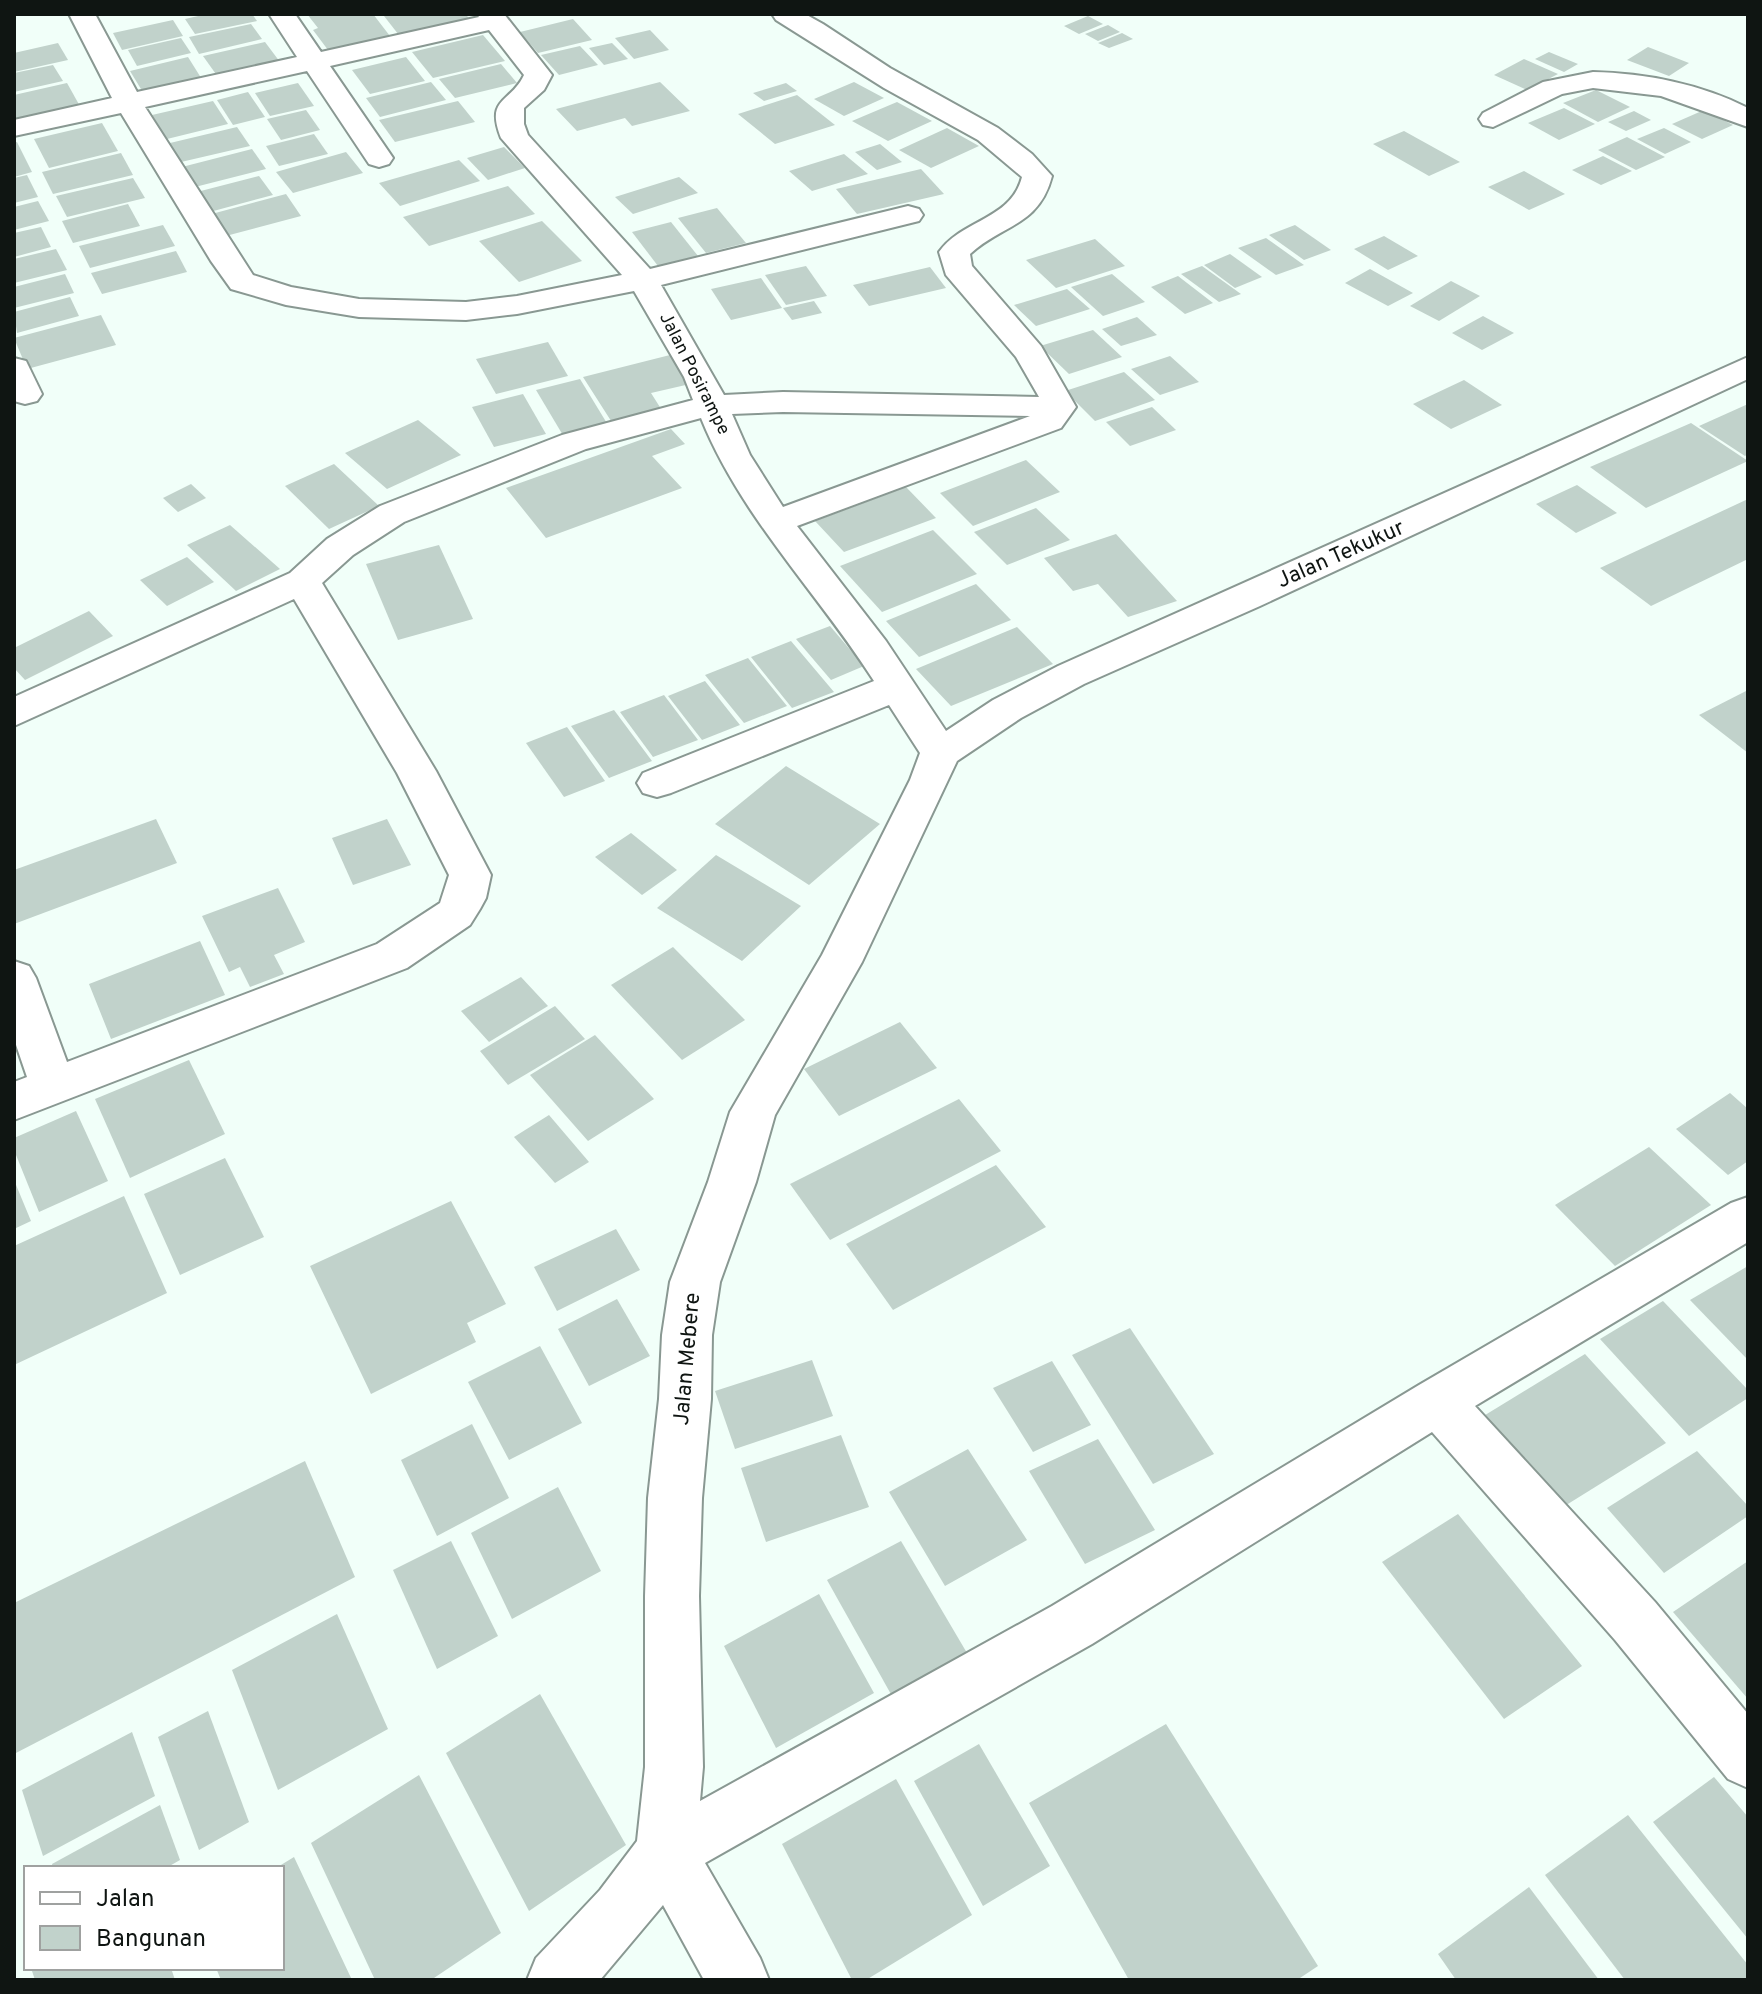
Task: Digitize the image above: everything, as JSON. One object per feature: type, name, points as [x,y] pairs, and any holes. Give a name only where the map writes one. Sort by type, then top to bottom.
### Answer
[{"type":"street","points":[[82,14],[129,103],[198,219],[242,282],[286,296],[359,308],[451,311],[517,305],[643,280],[908,215]]},
{"type":"street","points":[[282,14],[379,158]]},
{"type":"street","points":[[775,522],[1049,421],[1059,407],[1030,353],[957,268],[954,252],[964,240],[1020,212],[1030,198],[1037,176],[997,140],[897,84],[785,14]]},
{"type":"street","points":[[14,128],[313,62],[492,18]]},
{"type":"street","name":"Jalan Posirampe","points":[[492,18],[538,75],[533,86],[512,103],[508,116],[515,138],[643,280],[675,330],[714,405],[733,455],[775,522],[873,650],[940,753]]},
{"type":"street","points":[[1493,119],[1566,84],[1622,81],[1695,98],[1748,119]]},
{"type":"street","name":"Jalan Tekukur","points":[[940,753],[1007,709],[1071,675],[1276,585],[1748,367]]},
{"type":"street","points":[[14,713],[303,581],[340,547],[392,514],[574,442],[714,405],[797,402],[1059,407]]},
{"type":"street","points":[[14,978],[34,1093],[392,956],[455,914],[465,898],[470,875],[416,771],[334,638],[303,581]]},
{"type":"street","points":[[657,783],[896,687]]},
{"type":"street","name":"Jalan Mebere","points":[[666,1852],[674,1767],[672,1596],[675,1498],[685,1399],[687,1335],[695,1282],[732,1182],[753,1112],[840,962],[930,780],[940,753]]},
{"type":"street","points":[[558,1980],[621,1911],[666,1852],[1072,1625],[1437,1401],[1748,1217]]},
{"type":"street","points":[[1437,1401],[1635,1621],[1748,1759]]},
{"type":"street","points":[[666,1852],[738,1980]]},
{"type":"building","points":[[207,14],[252,14],[257,21],[195,34],[185,19]]},
{"type":"building","points":[[307,14],[373,14],[393,40],[331,54],[313,30],[318,28]]},
{"type":"building","points":[[465,14],[473,22],[402,39],[384,16]]},
{"type":"building","points":[[1088,16],[1103,24],[1079,34],[1064,26]]},
{"type":"building","points":[[573,19],[592,40],[538,53],[520,32]]},
{"type":"building","points":[[173,20],[183,36],[122,50],[113,33]]},
{"type":"building","points":[[251,24],[262,39],[199,54],[189,37]]},
{"type":"building","points":[[1108,25],[1120,32],[1098,41],[1085,34]]},
{"type":"building","points":[[650,30],[669,50],[634,59],[615,38]]},
{"type":"building","points":[[1122,33],[1133,39],[1109,48],[1098,43]]},
{"type":"building","points":[[483,35],[505,61],[433,78],[412,52]]},
{"type":"building","points":[[181,38],[191,53],[137,66],[128,50]]},
{"type":"building","points":[[265,42],[280,62],[218,77],[203,56]]},
{"type":"building","points":[[58,43],[68,60],[14,72],[14,53]]},
{"type":"building","points":[[612,43],[628,59],[604,65],[589,48]]},
{"type":"building","points":[[580,46],[598,65],[559,75],[541,55]]},
{"type":"building","points":[[1648,47],[1689,63],[1669,76],[1627,60]]},
{"type":"building","points":[[1549,52],[1578,64],[1564,72],[1535,59]]},
{"type":"building","points":[[188,57],[203,81],[144,94],[130,71]]},
{"type":"building","points":[[406,57],[425,81],[370,94],[352,70]]},
{"type":"building","points":[[1524,59],[1558,74],[1527,90],[1494,75]]},
{"type":"building","points":[[501,64],[517,83],[455,98],[439,79]]},
{"type":"building","points":[[53,65],[63,81],[14,92],[14,73]]},
{"type":"building","points":[[431,82],[446,100],[380,117],[366,98]]},
{"type":"building","points":[[660,82],[690,111],[632,126],[625,118],[577,131],[556,109]]},
{"type":"building","points":[[854,82],[884,98],[844,116],[814,99]]},
{"type":"building","points":[[67,83],[81,108],[14,123],[14,95]]},
{"type":"building","points":[[298,83],[314,106],[270,116],[255,93]]},
{"type":"building","points":[[786,83],[797,91],[764,101],[753,93]]},
{"type":"building","points":[[1596,90],[1630,107],[1598,122],[1563,103]]},
{"type":"building","points":[[248,92],[265,117],[233,125],[217,100]]},
{"type":"building","points":[[797,95],[835,125],[775,144],[738,114]]},
{"type":"building","points":[[213,101],[228,124],[167,139],[152,115]]},
{"type":"building","points":[[458,101],[475,122],[395,142],[379,120]]},
{"type":"building","points":[[897,102],[932,121],[888,141],[852,121]]},
{"type":"building","points":[[1564,108],[1595,124],[1559,140],[1528,123]]},
{"type":"building","points":[[306,110],[320,130],[281,140],[267,119]]},
{"type":"building","points":[[1704,110],[1733,125],[1702,139],[1672,124]]},
{"type":"building","points":[[1634,111],[1651,120],[1626,131],[1608,122]]},
{"type":"building","points":[[102,123],[118,151],[49,168],[34,139]]},
{"type":"building","points":[[237,127],[250,146],[181,162],[170,143]]},
{"type":"building","points":[[947,128],[979,146],[931,168],[899,150]]},
{"type":"building","points":[[1664,128],[1691,142],[1665,154],[1637,139]]},
{"type":"building","points":[[1404,131],[1460,162],[1429,176],[1373,144]]},
{"type":"building","points":[[314,134],[328,154],[279,166],[266,146]]},
{"type":"building","points":[[1627,137],[1665,157],[1636,170],[1598,150]]},
{"type":"building","points":[[17,142],[32,172],[14,177],[14,143]]},
{"type":"building","points":[[880,144],[902,162],[877,170],[855,152]]},
{"type":"building","points":[[504,147],[525,168],[488,180],[467,158]]},
{"type":"building","points":[[252,149],[266,169],[191,188],[178,168]]},
{"type":"building","points":[[346,152],[363,173],[293,193],[276,172]]},
{"type":"building","points":[[121,153],[133,175],[53,194],[42,172]]},
{"type":"building","points":[[844,154],[868,174],[812,191],[789,171]]},
{"type":"building","points":[[1603,156],[1632,171],[1601,185],[1572,170]]},
{"type":"building","points":[[459,160],[480,181],[400,206],[379,183]]},
{"type":"building","points":[[921,169],[944,194],[857,214],[836,189]]},
{"type":"building","points":[[1524,171],[1565,194],[1529,210],[1488,187]]},
{"type":"building","points":[[27,175],[38,197],[14,203],[14,178]]},
{"type":"building","points":[[259,176],[273,195],[206,213],[193,193]]},
{"type":"building","points":[[679,177],[698,193],[633,214],[615,197]]},
{"type":"building","points":[[133,178],[145,198],[67,217],[56,196]]},
{"type":"building","points":[[508,186],[535,214],[429,246],[403,217]]},
{"type":"building","points":[[286,194],[301,216],[222,237],[208,215]]},
{"type":"building","points":[[38,201],[49,221],[14,230],[14,207]]},
{"type":"building","points":[[128,204],[140,226],[73,243],[62,221]]},
{"type":"building","points":[[717,208],[746,243],[706,253],[678,218]]},
{"type":"building","points":[[542,221],[582,261],[519,282],[479,241]]},
{"type":"building","points":[[671,222],[698,256],[658,266],[632,232]]},
{"type":"building","points":[[163,225],[175,246],[90,268],[79,246]]},
{"type":"building","points":[[1295,225],[1331,250],[1304,260],[1269,235]]},
{"type":"building","points":[[41,227],[51,247],[14,257],[14,233]]},
{"type":"building","points":[[1384,236],[1418,256],[1388,270],[1354,249]]},
{"type":"building","points":[[1266,238],[1304,265],[1276,275],[1238,248]]},
{"type":"building","points":[[1095,239],[1125,266],[1056,288],[1026,260]]},
{"type":"building","points":[[56,249],[67,270],[14,283],[14,259]]},
{"type":"building","points":[[176,251],[187,272],[102,294],[91,273]]},
{"type":"building","points":[[1230,254],[1262,277],[1235,288],[1204,265]]},
{"type":"building","points":[[806,266],[827,296],[786,305],[765,275]]},
{"type":"building","points":[[1202,266],[1241,294],[1219,302],[1181,274]]},
{"type":"building","points":[[930,267],[946,288],[869,306],[853,285]]},
{"type":"building","points":[[1370,269],[1413,293],[1388,306],[1345,283]]},
{"type":"building","points":[[65,274],[74,293],[14,308],[14,287]]},
{"type":"building","points":[[1112,274],[1145,302],[1103,316],[1071,287]]},
{"type":"building","points":[[1178,276],[1213,303],[1185,314],[1151,287]]},
{"type":"building","points":[[761,278],[782,308],[731,320],[711,289]]},
{"type":"building","points":[[1451,281],[1480,296],[1439,321],[1410,306]]},
{"type":"building","points":[[1067,289],[1090,309],[1036,326],[1014,305]]},
{"type":"building","points":[[70,297],[79,316],[17,333],[14,312]]},
{"type":"building","points":[[814,301],[822,313],[792,320],[783,308]]},
{"type":"building","points":[[101,315],[116,345],[27,369],[14,338]]},
{"type":"building","points":[[1483,316],[1514,333],[1482,350],[1452,333]]},
{"type":"building","points":[[1137,317],[1157,335],[1121,346],[1102,329]]},
{"type":"building","points":[[1093,330],[1122,357],[1069,374],[1040,346]]},
{"type":"building","points":[[548,342],[568,376],[496,394],[476,359]]},
{"type":"building","points":[[670,355],[690,384],[651,393],[663,412],[613,424],[583,377]]},
{"type":"building","points":[[1170,356],[1199,382],[1160,395],[1131,369]]},
{"type":"building","points":[[1124,372],[1155,400],[1095,421],[1065,391]]},
{"type":"building","points":[[580,379],[608,425],[564,437],[536,390]]},
{"type":"building","points":[[1464,380],[1502,405],[1451,429],[1413,404]]},
{"type":"building","points":[[523,394],[546,434],[494,447],[472,407]]},
{"type":"building","points":[[1748,404],[1748,454],[1745,456],[1699,426]]},
{"type":"building","points":[[1152,407],[1176,430],[1130,446],[1106,422]]},
{"type":"building","points":[[418,420],[461,455],[387,489],[345,453]]},
{"type":"building","points":[[1691,423],[1748,461],[1646,508],[1590,467]]},
{"type":"building","points":[[671,429],[685,444],[652,456],[682,488],[546,538],[506,488]]},
{"type":"building","points":[[1026,460],[1060,492],[973,526],[940,493]]},
{"type":"building","points":[[334,464],[379,506],[329,529],[285,486]]},
{"type":"building","points":[[191,484],[206,498],[178,512],[163,498]]},
{"type":"building","points":[[1577,485],[1617,513],[1576,533],[1536,504]]},
{"type":"building","points":[[906,487],[936,518],[844,552],[815,521]]},
{"type":"building","points":[[1748,499],[1748,559],[1651,606],[1600,568]]},
{"type":"building","points":[[1036,508],[1070,540],[1007,565],[974,532]]},
{"type":"building","points":[[230,525],[280,569],[236,591],[187,545]]},
{"type":"building","points":[[933,530],[977,574],[882,612],[840,566]]},
{"type":"building","points":[[1116,534],[1177,601],[1128,617],[1098,584],[1073,591],[1044,558]]},
{"type":"building","points":[[439,545],[473,619],[398,640],[366,564]]},
{"type":"building","points":[[187,557],[214,582],[167,606],[140,580]]},
{"type":"building","points":[[976,584],[1011,620],[919,657],[886,621]]},
{"type":"building","points":[[89,611],[113,636],[25,680],[14,668],[14,648]]},
{"type":"building","points":[[830,626],[864,666],[831,680],[796,639]]},
{"type":"building","points":[[1017,627],[1053,664],[951,706],[916,669]]},
{"type":"building","points":[[791,641],[834,692],[792,708],[751,657]]},
{"type":"building","points":[[748,658],[787,706],[744,723],[705,675]]},
{"type":"building","points":[[705,681],[740,725],[702,740],[668,696]]},
{"type":"building","points":[[1748,690],[1748,753],[1699,715]]},
{"type":"building","points":[[664,695],[698,740],[653,757],[620,712]]},
{"type":"building","points":[[614,710],[652,761],[609,778],[571,726]]},
{"type":"building","points":[[567,727],[605,781],[564,797],[526,743]]},
{"type":"building","points":[[786,766],[880,824],[809,885],[715,824]]},
{"type":"building","points":[[156,819],[177,863],[14,924],[14,870]]},
{"type":"building","points":[[387,819],[411,865],[353,885],[332,838]]},
{"type":"building","points":[[631,833],[677,870],[642,895],[595,857]]},
{"type":"building","points":[[716,855],[801,906],[742,961],[657,908]]},
{"type":"building","points":[[278,888],[305,942],[274,955],[284,974],[250,987],[240,967],[229,972],[202,916]]},
{"type":"building","points":[[200,941],[225,995],[111,1039],[89,984]]},
{"type":"building","points":[[673,947],[745,1020],[682,1060],[611,985]]},
{"type":"building","points":[[521,977],[548,1006],[489,1042],[461,1011]]},
{"type":"building","points":[[555,1006],[585,1039],[508,1085],[480,1051]]},
{"type":"building","points":[[900,1022],[937,1068],[839,1116],[804,1069]]},
{"type":"building","points":[[595,1035],[654,1099],[588,1141],[530,1075]]},
{"type":"building","points":[[189,1060],[225,1134],[130,1178],[95,1099]]},
{"type":"building","points":[[1730,1093],[1748,1109],[1748,1161],[1728,1175],[1676,1129]]},
{"type":"building","points":[[959,1099],[1001,1151],[830,1240],[790,1184]]},
{"type":"building","points":[[76,1111],[108,1181],[39,1212],[14,1150],[14,1138]]},
{"type":"building","points":[[549,1115],[589,1162],[555,1183],[514,1137]]},
{"type":"building","points":[[1649,1147],[1711,1205],[1615,1266],[1555,1205]]},
{"type":"building","points":[[225,1158],[264,1237],[180,1275],[144,1194]]},
{"type":"building","points":[[996,1165],[1046,1227],[893,1310],[846,1244]]},
{"type":"building","points":[[14,1180],[31,1221],[14,1229]]},
{"type":"building","points":[[124,1196],[167,1293],[14,1365],[14,1246]]},
{"type":"building","points":[[451,1201],[506,1304],[467,1323],[476,1342],[371,1394],[310,1266]]},
{"type":"building","points":[[616,1229],[640,1270],[557,1311],[534,1267]]},
{"type":"building","points":[[1748,1266],[1748,1360],[1690,1300]]},
{"type":"building","points":[[617,1299],[650,1356],[589,1386],[558,1329]]},
{"type":"building","points":[[1663,1301],[1748,1390],[1748,1398],[1689,1436],[1600,1339]]},
{"type":"building","points":[[1130,1328],[1214,1454],[1153,1484],[1072,1355]]},
{"type":"building","points":[[540,1346],[582,1423],[509,1460],[468,1382]]},
{"type":"building","points":[[1585,1354],[1666,1443],[1555,1512],[1477,1420]]},
{"type":"building","points":[[812,1360],[833,1416],[735,1449],[715,1391]]},
{"type":"building","points":[[1052,1361],[1091,1425],[1033,1452],[993,1388]]},
{"type":"building","points":[[472,1424],[509,1498],[437,1536],[401,1460]]},
{"type":"building","points":[[841,1435],[869,1507],[766,1542],[741,1468]]},
{"type":"building","points":[[1098,1439],[1155,1530],[1085,1564],[1029,1471]]},
{"type":"building","points":[[968,1449],[1027,1540],[945,1586],[889,1492]]},
{"type":"building","points":[[1697,1451],[1748,1506],[1748,1516],[1664,1573],[1607,1508]]},
{"type":"building","points":[[305,1461],[355,1577],[14,1754],[14,1603]]},
{"type":"building","points":[[558,1487],[601,1571],[512,1619],[471,1533]]},
{"type":"building","points":[[1458,1514],[1582,1666],[1504,1719],[1382,1562]]},
{"type":"building","points":[[451,1541],[498,1636],[437,1669],[393,1570]]},
{"type":"building","points":[[901,1541],[967,1653],[892,1696],[827,1580]]},
{"type":"building","points":[[1748,1561],[1748,1699],[1673,1612]]},
{"type":"building","points":[[819,1594],[874,1693],[776,1748],[724,1646]]},
{"type":"building","points":[[337,1614],[388,1729],[278,1790],[232,1670]]},
{"type":"building","points":[[540,1694],[626,1845],[529,1911],[446,1753]]},
{"type":"building","points":[[208,1711],[249,1822],[199,1850],[158,1737]]},
{"type":"building","points":[[1166,1724],[1318,1966],[1297,1980],[1129,1980],[1029,1803]]},
{"type":"building","points":[[132,1732],[155,1796],[43,1856],[22,1790]]},
{"type":"building","points":[[979,1744],[1050,1866],[983,1906],[914,1781]]},
{"type":"building","points":[[419,1775],[501,1933],[431,1980],[375,1980],[311,1843]]},
{"type":"building","points":[[1714,1777],[1748,1817],[1748,1939],[1653,1822]]},
{"type":"building","points":[[896,1779],[972,1915],[866,1980],[852,1980],[782,1844]]},
{"type":"building","points":[[160,1805],[180,1860],[170,1866],[52,1864]]},
{"type":"building","points":[[1628,1815],[1748,1965],[1748,1980],[1625,1980],[1545,1875]]},
{"type":"building","points":[[294,1857],[352,1980],[221,1980],[217,1970],[284,1970],[284,1866],[279,1866]]},
{"type":"building","points":[[1529,1887],[1599,1980],[1456,1980],[1438,1954]]},
{"type":"building","points":[[32,1970],[172,1970],[175,1980],[35,1980]]}]
